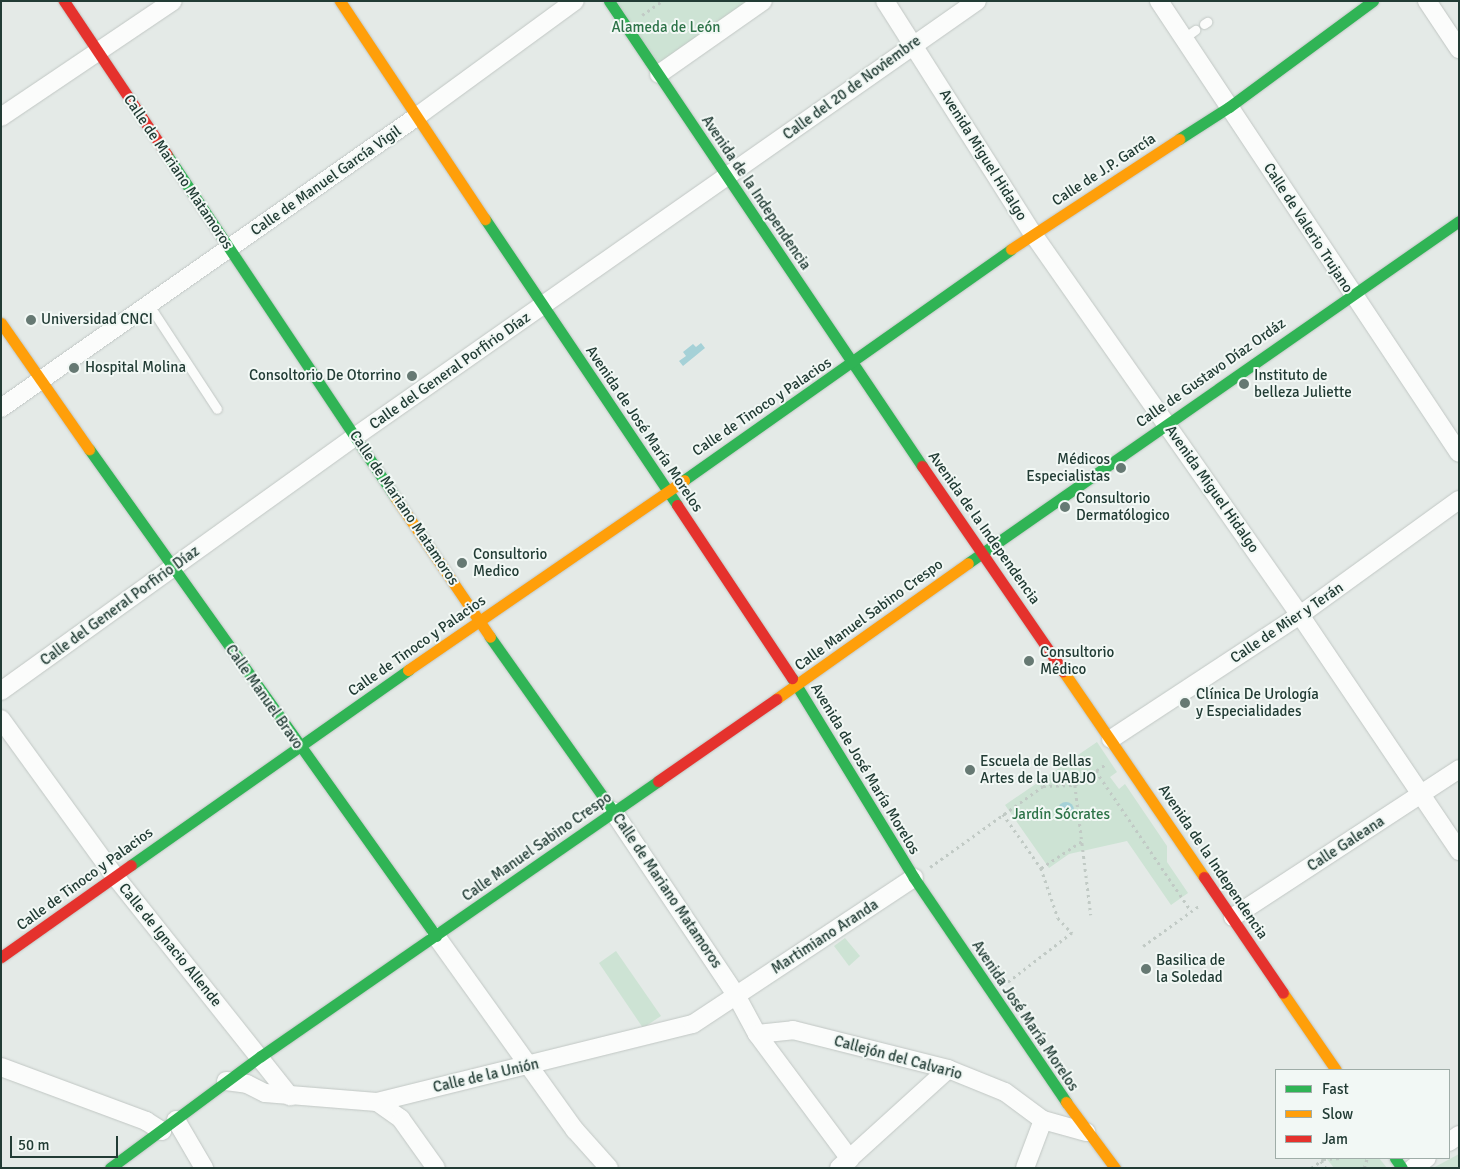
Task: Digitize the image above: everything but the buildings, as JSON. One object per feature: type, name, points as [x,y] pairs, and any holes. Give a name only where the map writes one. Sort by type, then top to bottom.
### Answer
[{"type":"street","name":"Calle de Mariano Matamoros","points":[[64,1],[479,622],[613,812],[736,995],[757,1034],[844,1163]]},
{"type":"street","points":[[1,117],[173,1]]},
{"type":"street","name":"Avenida de José María Morelos","points":[[340,1],[419,115],[797,685],[914,878]]},
{"type":"street","name":"Calle de Manuel García Vigil","points":[[1,408],[419,115],[575,1]]},
{"type":"street","name":"Avenida de la Independencia","points":[[609,1],[729,177],[852,364],[1111,739],[1335,1069]]},
{"type":"street","points":[[659,74],[763,1]]},
{"type":"street","name":"Avenida Miguel Hidalgo","points":[[885,1],[1033,234],[1300,615],[1459,851]]},
{"type":"street","name":"Calle del 20 de Noviembre","points":[[729,177],[912,44],[977,1]]},
{"type":"street","name":"Calle de Valerio Trujano","points":[[1159,1],[1190,34],[1229,107],[1459,454]]},
{"type":"street","name":"Calle de J.P. García","points":[[852,364],[1033,234],[1229,107],[1373,1]]},
{"type":"street","points":[[1427,1],[1459,49]]},
{"type":"street","name":"Calle del General Porfirio Díaz","points":[[1,691],[356,436],[729,177]]},
{"type":"street","name":"Calle de Gustavo Díaz Ordáz","points":[[982,552],[1165,423],[1459,221]]},
{"type":"street","name":"Calle Manuel Bravo","points":[[1,323],[43,379],[298,746],[532,1066],[575,1130],[608,1168]]},
{"type":"street","name":"Calle de Tinoco y Palacios","points":[[1,958],[114,875],[298,746],[479,622],[667,489],[852,364]]},
{"type":"street","name":"Calle de Mier y Terán","points":[[1111,739],[1300,615],[1459,500]]},
{"type":"street","name":"Calle Manuel Sabino Crespo","points":[[110,1168],[261,1056],[797,685],[982,552]]},
{"type":"street","name":"Calle de Ignacio Allende","points":[[1,719],[114,875],[261,1056],[290,1096]]},
{"type":"street","name":"Calle Galeana","points":[[1232,917],[1422,796],[1459,769]]},
{"type":"street","name":"Martimiano Aranda","points":[[736,995],[914,878]]},
{"type":"street","name":"Avenida José María Morelos","points":[[914,878],[1086,1132],[1115,1168]]},
{"type":"street","name":"Calle de la Unión","points":[[226,1081],[290,1096],[377,1102],[532,1066],[693,1024],[736,995]]},
{"type":"street","name":"Callejón del Calvario","points":[[757,1034],[793,1030],[948,1069],[1005,1092],[1043,1120],[1086,1132]]},
{"type":"street","points":[[1,1067],[146,1120],[162,1130]]},
{"type":"street","points":[[844,1163],[948,1069]]},
{"type":"street","points":[[377,1102],[401,1119],[436,1168]]},
{"type":"street","points":[[176,1120],[204,1168]]},
{"type":"street","points":[[1026,1168],[1043,1120]]},
{"type":"street","points":[[1413,1168],[1426,1159]]},
{"type":"lane","points":[[149,305],[217,409]]},
{"type":"path","points":[[626,26],[662,1]]},
{"type":"path","points":[[1096,772],[1191,911]]},
{"type":"path","points":[[929,868],[1043,786],[1075,786],[1086,778]]},
{"type":"path","points":[[1075,786],[1091,915]]},
{"type":"path","points":[[1003,814],[1041,868],[1058,918],[1072,933],[1006,984]]},
{"type":"path","points":[[1041,868],[1082,841]]},
{"type":"path","points":[[1143,946],[1184,916]]},
{"type":"path","points":[[1311,1168],[1323,1159],[1326,1168]]},
{"type":"green space","name":"Alameda de León","points":[[616,1],[752,1],[658,65]]},
{"type":"green space","name":"Jardín Sócrates","points":[[1097,742],[1117,772],[1110,777],[1119,789],[1125,784],[1167,846],[1167,862],[1188,893],[1171,905],[1127,841],[1069,854],[1049,868],[1005,805]]},
{"type":"green space","points":[[845,938],[860,956],[849,966],[834,946]]},
{"type":"green space","points":[[616,951],[661,1016],[643,1028],[599,963]]},
{"type":"green space","points":[[1459,1154],[1459,1168],[1433,1168],[1450,1159]]},
{"type":"green space","points":[[1327,1159],[1380,1159],[1387,1168],[1334,1168]]},
{"type":"water","points":[[701,343],[705,348],[683,366],[679,361],[686,356],[683,352],[693,344],[696,347]]},
{"type":"water","points":[[1066,802],[1072,804],[1074,810],[1072,816],[1066,818],[1060,816],[1058,810],[1060,804]]},
{"type":"traffic: fast","points":[[609,1],[922,466]]},
{"type":"traffic: fast","points":[[1179,139],[1229,107],[1373,1]]},
{"type":"traffic: fast","points":[[167,155],[395,497]]},
{"type":"traffic: fast","points":[[485,219],[677,505]]},
{"type":"traffic: fast","points":[[968,563],[1459,221]]},
{"type":"traffic: fast","points":[[684,480],[1011,249]]},
{"type":"traffic: fast","points":[[89,449],[436,936]]},
{"type":"traffic: fast","points":[[490,637],[613,811]]},
{"type":"traffic: fast","points":[[131,865],[408,670]]},
{"type":"traffic: fast","points":[[792,678],[914,878],[1066,1102]]},
{"type":"traffic: fast","points":[[110,1168],[261,1056],[658,781]]},
{"type":"traffic: fast","points":[[1396,1159],[1402,1168]]},
{"type":"traffic: slow","points":[[340,1],[485,219]]},
{"type":"traffic: slow","points":[[1011,249],[1179,139]]},
{"type":"traffic: slow","points":[[1,323],[89,449]]},
{"type":"traffic: slow","points":[[408,670],[684,480]]},
{"type":"traffic: slow","points":[[395,497],[490,637]]},
{"type":"traffic: slow","points":[[776,699],[968,563]]},
{"type":"traffic: slow","points":[[1063,671],[1204,877]]},
{"type":"traffic: slow","points":[[1283,993],[1335,1069]]},
{"type":"traffic: slow","points":[[1066,1102],[1115,1168]]},
{"type":"traffic: jam","points":[[64,1],[167,155]]},
{"type":"traffic: jam","points":[[922,466],[1063,671]]},
{"type":"traffic: jam","points":[[677,505],[792,678]]},
{"type":"traffic: jam","points":[[658,781],[776,699]]},
{"type":"traffic: jam","points":[[1,957],[131,865]]},
{"type":"traffic: jam","points":[[1204,877],[1283,993]]},
{"type":"place","name":"Universidad CNCI","points":[[31,320]]},
{"type":"place","name":"Hospital Molina","points":[[74,368]]},
{"type":"place","name":"Consoltorio De Otorrino","points":[[412,376]]},
{"type":"place","name":"Instituto de belleza Juliette","points":[[1244,384]]},
{"type":"place","name":"Médicos Especialistas","points":[[1121,468]]},
{"type":"place","name":"Consultorio Dermatólogico","points":[[1065,507]]},
{"type":"place","name":"Consultorio Medico","points":[[462,563]]},
{"type":"place","name":"Consultorio Médico","points":[[1029,661]]},
{"type":"place","name":"Clínica De Urología y Especialidades","points":[[1185,703]]},
{"type":"place","name":"Escuela de Bellas Artes de la UABJO","points":[[970,770]]},
{"type":"place","name":"Basilica de la Soledad","points":[[1146,969]]}]
